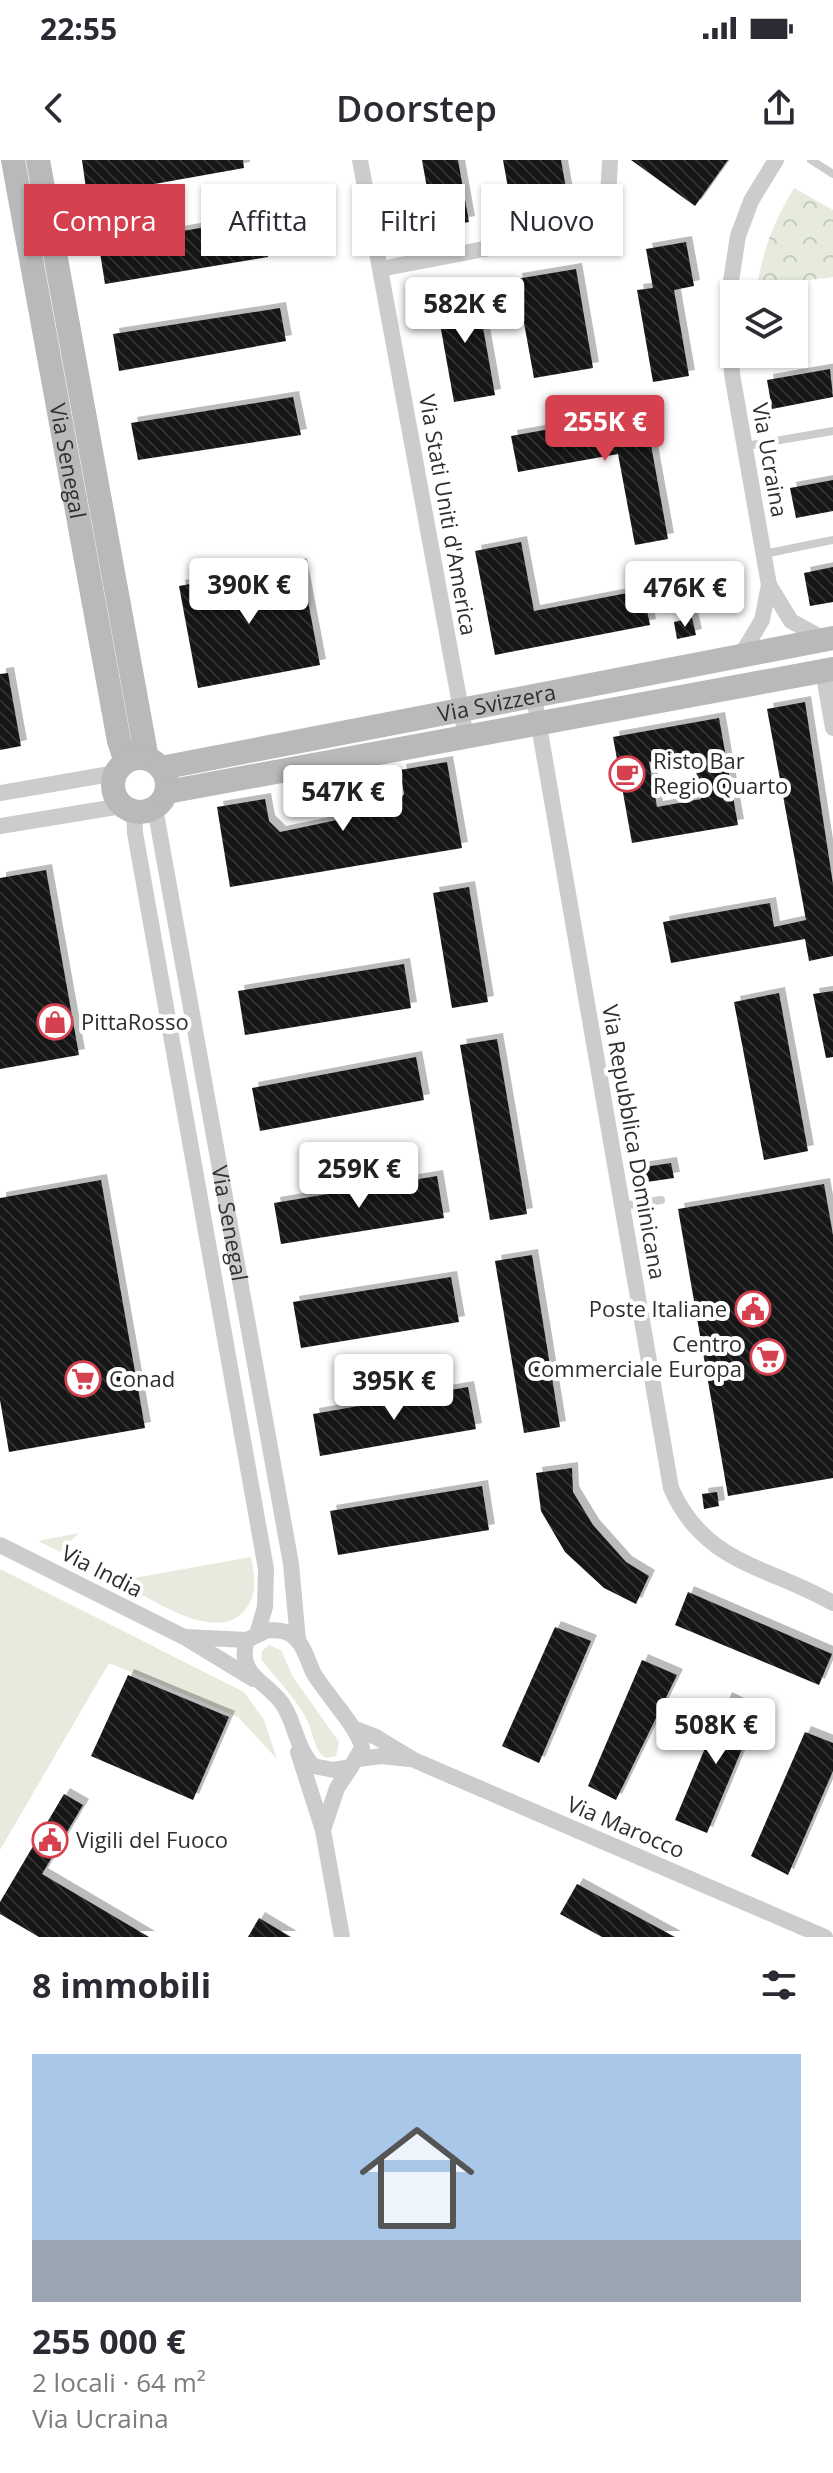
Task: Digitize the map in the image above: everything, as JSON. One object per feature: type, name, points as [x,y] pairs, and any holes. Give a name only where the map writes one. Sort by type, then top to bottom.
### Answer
[{"type":"main road","name":"Via Senegal","points":[[13,160],[141,785]]},
{"type":"main road","name":"Via Senegal","points":[[38,160],[141,785]]},
{"type":"main road","name":"Via Svizzera","points":[[141,785],[276,746],[829,639]]},
{"type":"main road","name":"Via Svizzera","points":[[141,785],[280,771],[828,670]]},
{"type":"street","name":"Via Stati Uniti d'America","points":[[360,160],[466,737]]},
{"type":"street","points":[[380,269],[594,228],[607,218],[610,160]]},
{"type":"street","name":"Via Ucraina","points":[[741,655],[762,620],[769,585],[732,374],[729,294],[738,236],[751,201],[776,160]]},
{"type":"street","name":"Via Ucraina","points":[[769,585],[791,621],[829,639]]},
{"type":"street","points":[[828,670],[833,728]]},
{"type":"street","name":"Via Repubblica Dominicana","points":[[534,697],[671,1488],[696,1530],[716,1548],[833,1603]]},
{"type":"street","name":"Via Svizzera","points":[[0,793],[141,785]]},
{"type":"street","name":"Via Svizzera","points":[[0,826],[141,785]]},
{"type":"street","name":"Via Senegal","points":[[141,785],[135,833],[266,1569],[265,1607],[252,1637]]},
{"type":"street","name":"Via Senegal","points":[[141,785],[291,1564],[298,1640]]},
{"type":"street","name":"Via India","points":[[0,1545],[184,1637],[255,1680],[285,1708],[295,1740]]},
{"type":"street","name":"Via India","points":[[184,1637],[216,1642],[252,1637],[268,1630],[288,1632],[298,1640]]},
{"type":"street","points":[[252,1637],[244,1651],[246,1666],[255,1680]]},
{"type":"street","points":[[298,1640],[313,1673],[344,1719],[358,1730],[362,1748],[337,1788],[323,1830]]},
{"type":"street","name":"Via Marocco","points":[[358,1730],[414,1760],[822,1936]]},
{"type":"street","points":[[295,1740],[323,1830],[342,1937]]},
{"type":"street","name":"Via Marocco","points":[[295,1740],[313,1766],[323,1770],[382,1756],[414,1760]]},
{"type":"lane","points":[[811,160],[833,174]]},
{"type":"lane","points":[[746,446],[833,431]]},
{"type":"lane","points":[[764,554],[833,540]]},
{"type":"lane","points":[[369,729],[374,754]]},
{"type":"lane","points":[[276,746],[280,771]]},
{"type":"lane","points":[[623,1206],[661,1200]]},
{"type":"green space","points":[[794,188],[833,210],[833,277],[758,280],[770,236]]},
{"type":"green space","points":[[79,1533],[60,1552],[38,1541]]},
{"type":"green space","points":[[251,1557],[254,1580],[251,1601],[241,1614],[228,1621],[213,1623],[179,1614],[117,1581]]},
{"type":"green space","points":[[0,1569],[244,1692],[264,1720],[277,1759],[238,1717],[109,1663],[0,1850]]},
{"type":"green space","points":[[269,1645],[281,1650],[293,1677],[339,1742],[336,1756],[326,1758],[322,1755],[302,1712],[261,1659],[262,1651]]},
{"type":"building","points":[[82,160],[243,160],[244,168],[154,184],[85,184]]},
{"type":"building","points":[[422,160],[458,160],[462,184],[426,184]]},
{"type":"building","points":[[503,160],[561,160],[565,184],[507,184]]},
{"type":"building","points":[[631,160],[728,160],[695,206]]},
{"type":"building","points":[[465,199],[469,222],[465,223]]},
{"type":"building","points":[[201,228],[201,256],[268,257],[105,284],[101,256],[185,256],[185,231]]},
{"type":"building","points":[[686,242],[694,286],[674,290],[689,376],[653,382],[637,290],[653,288],[646,249]]},
{"type":"building","points":[[576,269],[593,368],[534,378],[516,279]]},
{"type":"building","points":[[476,288],[495,395],[454,402],[435,296]]},
{"type":"building","points":[[280,308],[286,341],[119,371],[113,334]]},
{"type":"building","points":[[830,369],[833,397],[772,409],[767,380]]},
{"type":"building","points":[[293,397],[301,435],[138,460],[131,423]]},
{"type":"building","points":[[645,412],[668,539],[635,545],[618,454],[518,472],[511,436]]},
{"type":"building","points":[[833,480],[833,511],[796,518],[790,488]]},
{"type":"building","points":[[521,542],[534,611],[643,590],[650,625],[495,655],[475,551]]},
{"type":"building","points":[[301,564],[320,665],[198,688],[179,586]]},
{"type":"building","points":[[833,567],[833,602],[810,606],[804,573]]},
{"type":"building","points":[[692,618],[696,635],[677,639],[674,622]]},
{"type":"building","points":[[8,673],[21,746],[0,750],[0,674]]},
{"type":"building","points":[[805,702],[833,884],[833,956],[809,961],[805,939],[671,963],[663,922],[770,903],[774,927],[806,920],[767,709]]},
{"type":"building","points":[[719,718],[738,825],[632,843],[613,737]],"holes":[[[693,754],[701,799],[657,807],[649,762]]]},
{"type":"building","points":[[447,762],[462,848],[230,887],[217,807],[265,799],[269,821],[280,832],[394,808],[404,794],[400,770]]},
{"type":"building","points":[[46,870],[79,1055],[0,1069],[0,878]]},
{"type":"building","points":[[469,887],[488,1002],[452,1008],[433,893]]},
{"type":"building","points":[[404,964],[411,1008],[245,1035],[238,991]]},
{"type":"building","points":[[833,991],[833,1057],[826,1058],[813,994]]},
{"type":"building","points":[[779,993],[808,1151],[764,1160],[734,1002]]},
{"type":"building","points":[[497,1039],[527,1214],[490,1220],[460,1045]]},
{"type":"building","points":[[416,1057],[424,1100],[260,1131],[252,1088]]},
{"type":"building","points":[[671,1163],[674,1178],[640,1183],[638,1168]]},
{"type":"building","points":[[437,1176],[444,1218],[281,1244],[274,1203]]},
{"type":"building","points":[[101,1180],[145,1428],[9,1452],[0,1400],[0,1198]]},
{"type":"building","name":"Centro Commerciale Europa","points":[[824,1184],[833,1235],[833,1478],[728,1496],[678,1209]]},
{"type":"building","points":[[532,1255],[560,1427],[524,1433],[495,1261]]},
{"type":"building","points":[[451,1277],[459,1322],[301,1348],[293,1302]]},
{"type":"building","points":[[468,1387],[476,1429],[320,1456],[313,1414]]},
{"type":"building","points":[[572,1468],[573,1492],[593,1525],[626,1562],[649,1576],[636,1604],[604,1588],[565,1552],[541,1511],[536,1473]]},
{"type":"building","points":[[482,1486],[489,1530],[338,1555],[330,1511]]},
{"type":"building","points":[[717,1492],[719,1506],[704,1509],[702,1494]]},
{"type":"building","points":[[688,1592],[832,1654],[819,1685],[675,1625]]},
{"type":"building","points":[[555,1627],[591,1641],[539,1763],[502,1746]]},
{"type":"building","points":[[642,1660],[677,1675],[616,1800],[588,1786]]},
{"type":"building","points":[[128,1675],[229,1717],[193,1800],[91,1756]]},
{"type":"building","points":[[726,1698],[757,1713],[707,1833],[675,1820]]},
{"type":"building","points":[[805,1732],[833,1743],[833,1771],[788,1875],[751,1856]]},
{"type":"building","name":"Vigili del Fuoco","points":[[64,1794],[83,1805],[42,1874],[149,1937],[39,1937],[0,1914],[0,1902]]},
{"type":"building","points":[[577,1884],[675,1937],[602,1937],[560,1914]]},
{"type":"building","points":[[259,1918],[291,1937],[248,1937]]},
{"type":"place","name":"Risto Bar Regio Quarto","points":[[627,774]]},
{"type":"place","name":"PittaRosso","points":[[55,1022]]},
{"type":"place","name":"Poste Italiane","points":[[753,1309]]},
{"type":"place","name":"Centro Commerciale Europa","points":[[768,1357]]},
{"type":"place","name":"Conad","points":[[83,1379]]},
{"type":"place","name":"Vigili del Fuoco","points":[[50,1840]]}]
